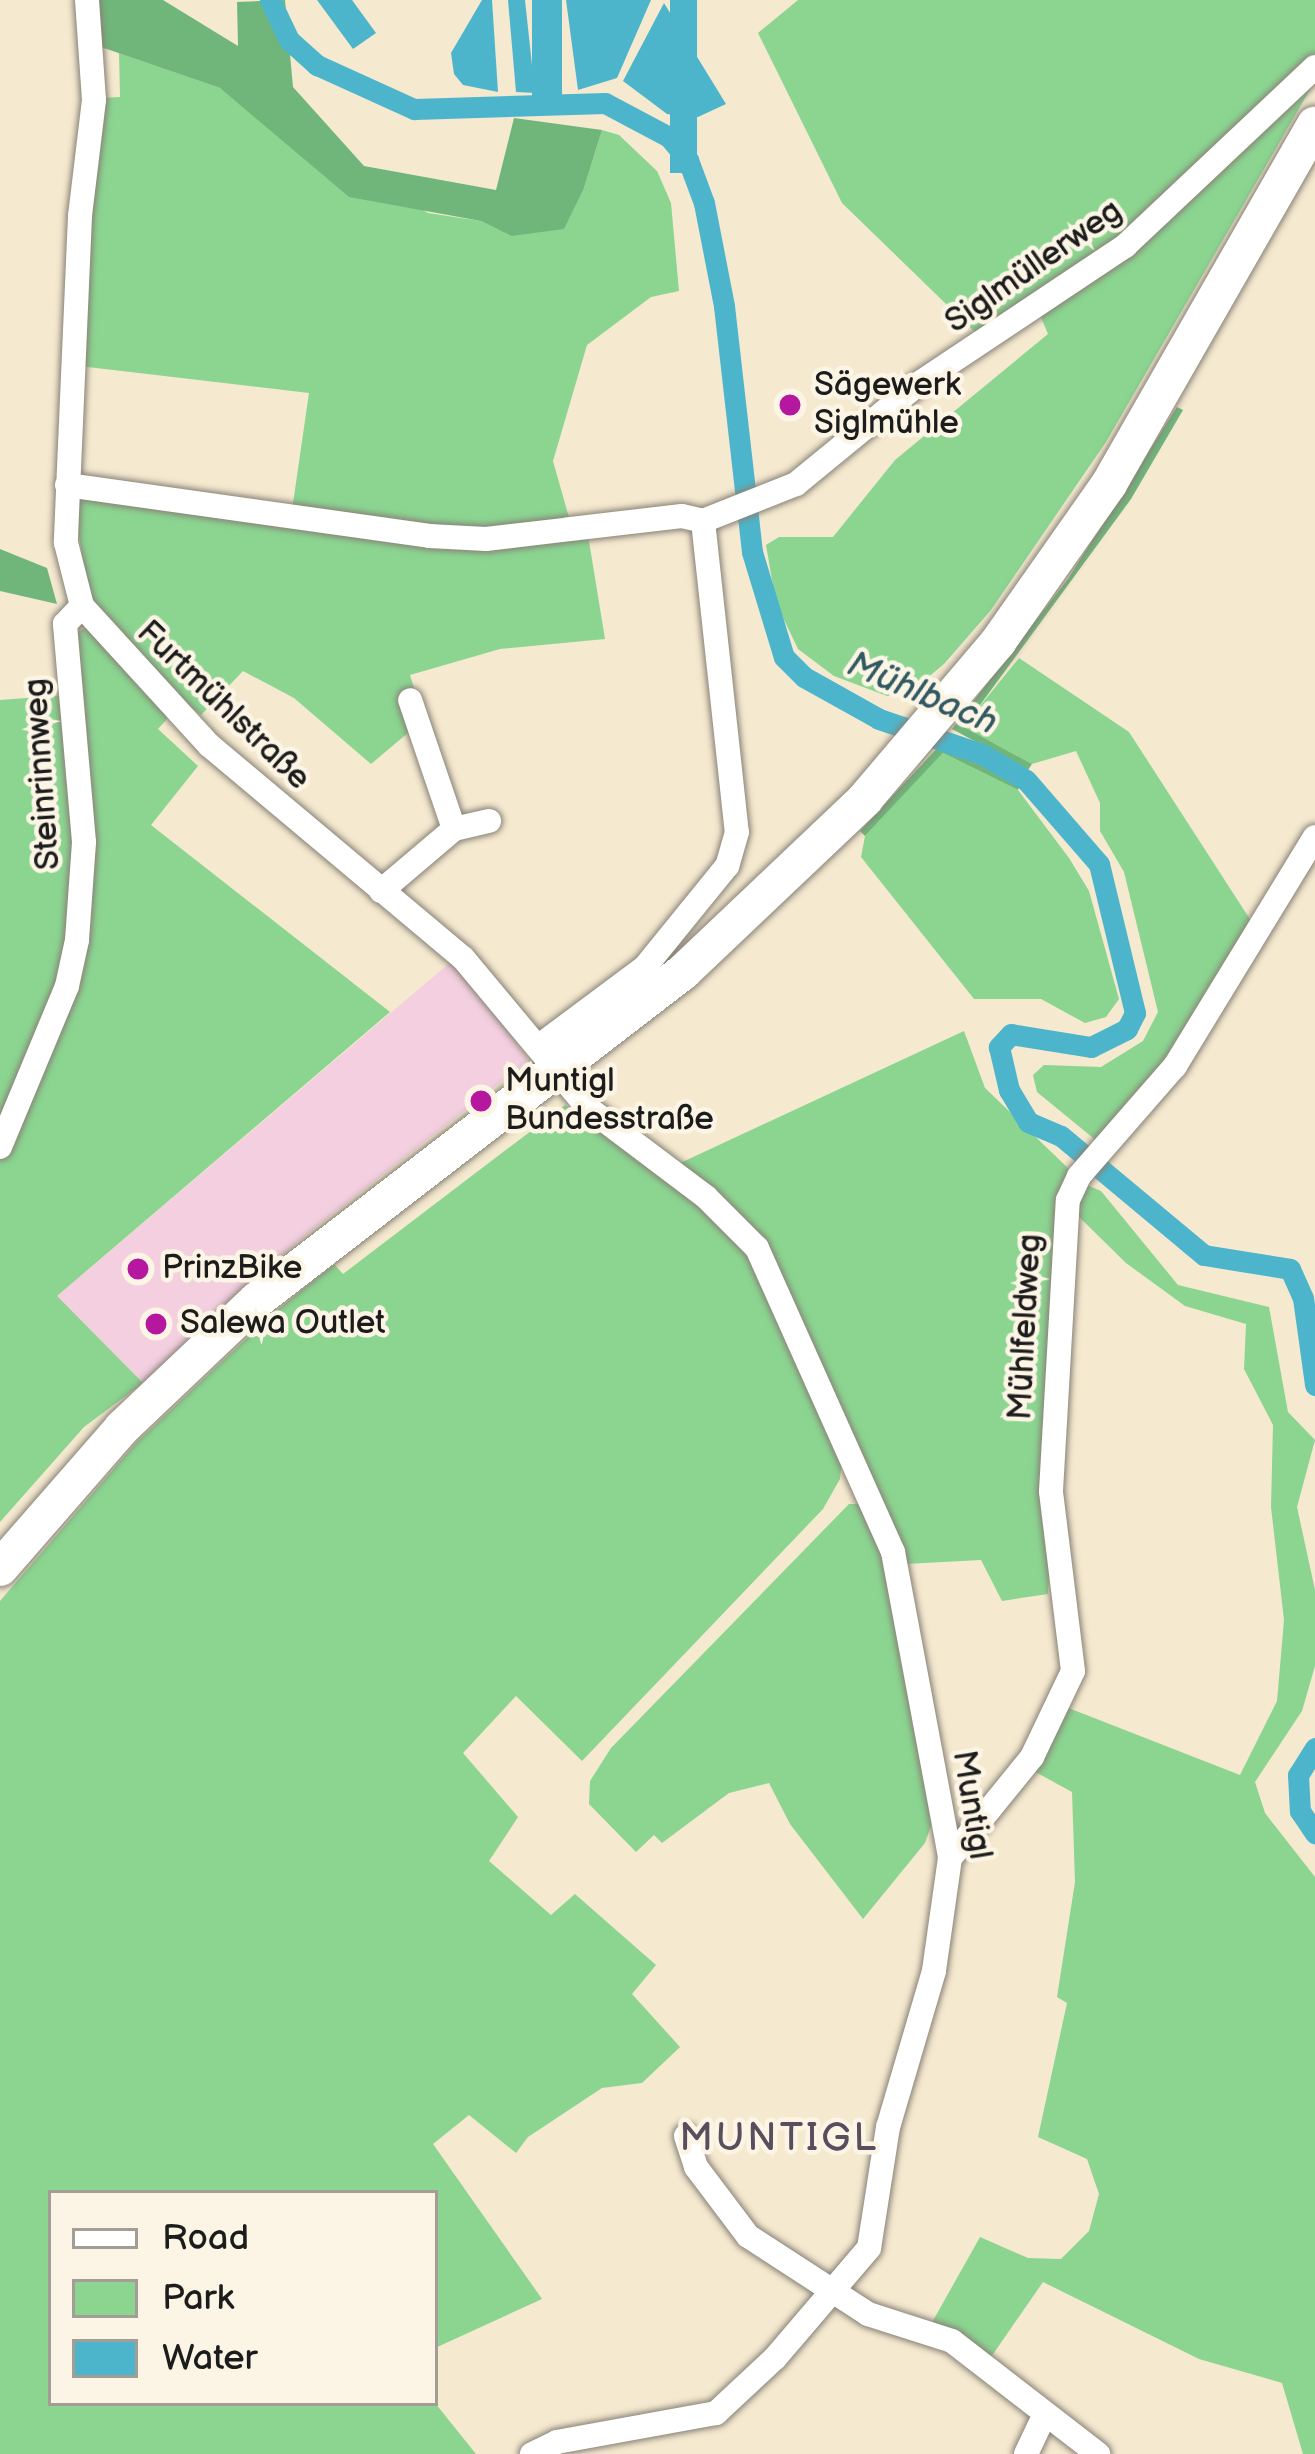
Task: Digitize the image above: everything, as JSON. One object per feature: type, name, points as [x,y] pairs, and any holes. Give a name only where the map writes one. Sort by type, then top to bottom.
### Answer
[{"type":"main road","points":[[0,1568],[190,1362],[549,1058],[763,901],[905,755],[1109,484],[1315,125]]},
{"type":"street","name":"Furtmühlstraße","points":[[86,0],[94,100],[66,543],[82,606],[209,746],[463,958],[549,1058]]},
{"type":"street","name":"Siglmüllerweg","points":[[67,485],[448,537],[703,521],[796,484],[918,384],[1125,246],[1202,182],[1315,67]]},
{"type":"street","points":[[549,1058],[668,944],[727,866],[737,832],[703,521]]},
{"type":"street","name":"Steinrinnweg","points":[[0,1147],[67,986],[77,940],[84,842],[65,624],[82,606]]},
{"type":"street","points":[[410,700],[454,829]]},
{"type":"street","points":[[382,891],[454,829],[489,821]]},
{"type":"street","name":"Mühlfeldweg","points":[[950,1858],[1032,1756],[1072,1671],[1051,1491],[1063,1225],[1079,1176],[1175,1066],[1315,837]]},
{"type":"street","name":"Muntigl","points":[[532,2454],[557,2442],[716,2413],[835,2290],[869,2248],[888,2127],[934,1971],[950,1858],[893,1552],[792,1315],[758,1248],[706,1197],[588,1108],[549,1058]]},
{"type":"street","points":[[686,2135],[696,2167],[748,2236],[868,2314],[952,2341],[1098,2454]]},
{"type":"street","points":[[1026,2454],[1044,2416]]},
{"type":"shaded area","points":[[453,960],[529,1060],[298,1241],[143,1383],[56,1297]]},
{"type":"green space","points":[[97,0],[163,0],[238,46],[237,2],[285,0],[293,87],[364,166],[496,190],[514,118],[602,130],[584,188],[564,229],[511,236],[481,221],[349,197],[220,88],[101,47]]},
{"type":"green space","points":[[798,0],[1315,0],[1315,81],[1106,442],[991,610],[944,664],[914,689],[887,696],[834,676],[798,649],[776,603],[766,545],[779,537],[833,537],[895,460],[1048,334],[1034,301],[979,336],[842,203],[758,33]]},
{"type":"green space","points":[[119,53],[220,88],[428,213],[481,221],[511,236],[584,188],[602,130],[619,135],[657,171],[671,203],[679,291],[651,297],[587,345],[553,461],[570,521],[588,535],[605,639],[500,649],[410,675],[414,688],[398,697],[409,732],[371,764],[294,698],[243,671],[201,715],[183,701],[158,729],[198,766],[151,825],[390,1012],[57,1296],[143,1383],[84,1427],[0,1522],[0,700],[80,694],[74,634],[102,620],[87,589],[73,495],[290,524],[309,393],[79,366],[101,98],[120,97]]},
{"type":"green space","points":[[1177,407],[1183,410],[1131,499],[964,727],[1032,764],[1028,770],[952,729],[1068,579]]},
{"type":"green space","points":[[0,549],[47,568],[57,604],[0,591]]},
{"type":"green space","points":[[1019,658],[1129,732],[1255,927],[1157,1075],[1098,1142],[1037,1092],[1033,1075],[1044,1065],[1101,1067],[1143,1041],[1158,1012],[1124,872],[1100,831],[1100,803],[1076,751],[1032,764],[963,727]]},
{"type":"green space","points":[[942,743],[1020,785],[1018,790],[943,753],[865,836],[860,831]]},
{"type":"green space","points":[[943,753],[1018,790],[1069,858],[1089,891],[1119,999],[1106,1017],[1085,1023],[1041,999],[974,999],[861,857],[865,836]]},
{"type":"green space","points":[[964,1031],[985,1088],[1072,1172],[1048,1594],[1002,1601],[981,1560],[905,1564],[787,1290],[676,1165]]},
{"type":"green space","points":[[565,1105],[705,1208],[756,1265],[843,1452],[840,1479],[823,1509],[582,1761],[516,1696],[463,1753],[518,1817],[489,1861],[551,1915],[575,1894],[656,1965],[632,1994],[680,2047],[642,2083],[602,2088],[528,2137],[516,2153],[469,2115],[433,2144],[542,2299],[438,2347],[438,2190],[48,2190],[48,2406],[437,2406],[476,2454],[0,2454],[0,1601],[136,1443],[270,1316],[334,1264],[343,1274]]},
{"type":"green space","points":[[1082,1183],[1101,1191],[1178,1285],[1269,1307],[1288,1412],[1315,1440],[1297,1507],[1315,1590],[1315,1666],[1302,1711],[1255,1782],[1265,1813],[1315,1877],[1315,2454],[1303,2454],[1282,2383],[1199,2359],[1043,2282],[989,2360],[930,2326],[980,2237],[1028,2258],[1061,2259],[1089,2231],[1099,2194],[1087,2159],[1038,2137],[1067,2003],[1057,1997],[1075,1882],[1072,1792],[1030,1769],[1066,1707],[1240,1775],[1277,1701],[1284,1620],[1271,1507],[1273,1425],[1244,1369],[1246,1324],[1185,1306],[1126,1263],[1073,1211]]},
{"type":"green space","points":[[849,1504],[863,1504],[887,1558],[933,1820],[925,1843],[863,1919],[790,1824],[769,1783],[729,1793],[662,1843],[654,1835],[636,1852],[589,1804],[590,1781],[611,1748]]},
{"type":"water","points":[[317,0],[352,0],[376,33],[353,49]]},
{"type":"water","points":[[482,0],[492,0],[498,92],[463,85],[454,74],[451,53]]},
{"type":"water","points":[[508,0],[525,0],[535,93],[516,92]]},
{"type":"water","points":[[532,0],[562,0],[562,96],[532,96]]},
{"type":"water","points":[[566,0],[651,0],[617,78],[578,90]]},
{"type":"water","points":[[670,0],[697,0],[697,173],[670,173]]},
{"type":"water","points":[[664,3],[726,104],[698,117],[667,114],[623,81]]},
{"type":"waterway","name":"Mühlbach","points":[[270,0],[289,40],[317,65],[414,109],[605,103],[669,137],[688,160],[704,203],[724,306],[752,552],[784,657],[804,677],[879,719],[982,754],[1026,780],[1099,864],[1135,1013],[1127,1029],[1091,1047],[1011,1034],[999,1047],[1009,1090],[1028,1122],[1061,1136],[1204,1255],[1290,1269],[1303,1298],[1315,1385]]},
{"type":"waterway","name":"Mühlbach","points":[[1315,1748],[1298,1775],[1300,1811],[1315,1833]]},
{"type":"place","name":"Sägewerk Siglmühle","points":[[790,405]]},
{"type":"place","name":"Muntigl Bundesstraße","points":[[481,1101]]},
{"type":"place","name":"PrinzBike","points":[[138,1269]]},
{"type":"place","name":"Salewa Outlet","points":[[156,1324]]},
{"type":"district","name":"MUNTIGL","points":[[779,2139]]}]
